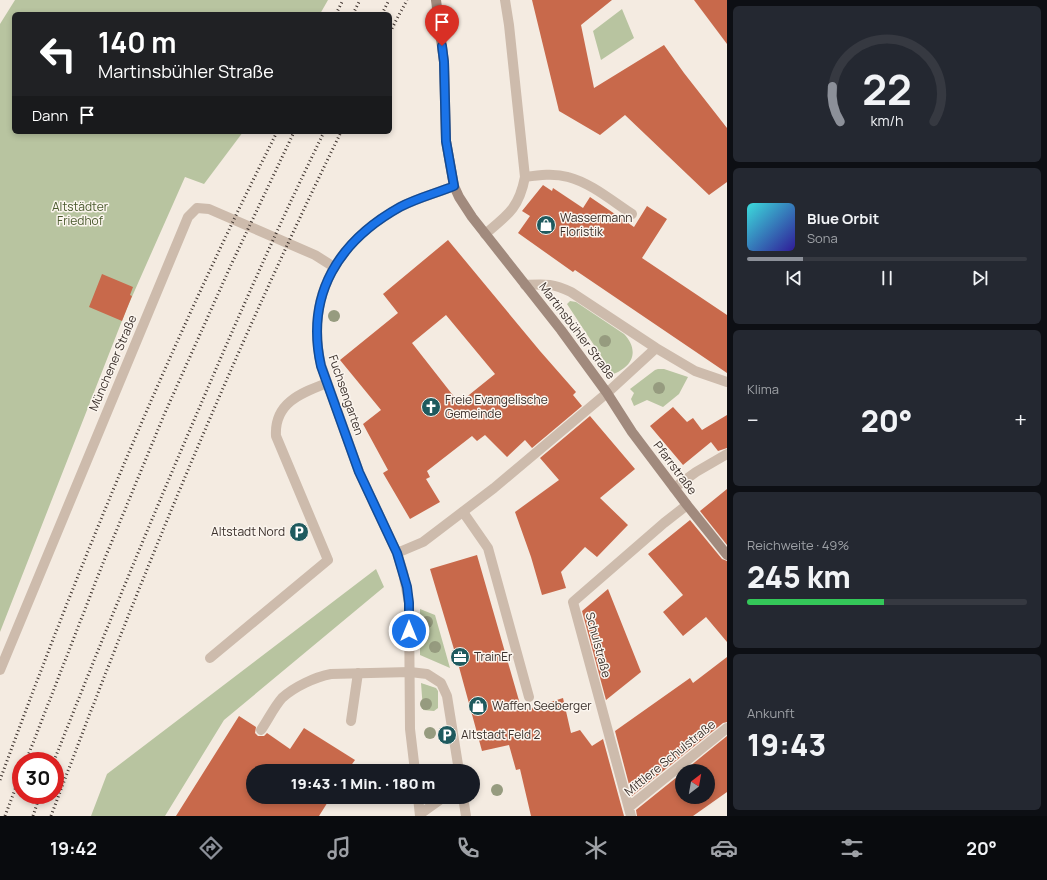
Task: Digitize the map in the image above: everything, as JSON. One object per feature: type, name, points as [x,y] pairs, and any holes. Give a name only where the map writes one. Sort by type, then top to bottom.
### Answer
[{"type":"street","name":"Martinsbühler Straße","points":[[436,0],[444,62],[446,141],[454,186],[465,207],[484,234],[525,285],[607,393]]},
{"type":"street","points":[[484,234],[508,215],[517,204],[523,190],[525,177],[505,0]]},
{"type":"street","points":[[525,177],[553,174],[568,177],[594,189],[632,214]]},
{"type":"street","name":"Fuchsengarten","points":[[414,764],[410,729],[409,603],[403,572],[397,553],[359,472],[321,366],[317,348],[316,332],[320,304],[328,279],[334,267],[348,248],[364,232],[401,206],[454,186]]},
{"type":"street","name":"Münchener Straße","points":[[0,670],[188,217],[197,208],[209,208],[315,255],[334,267]]},
{"type":"street","name":"Martinsbühler Straße","points":[[525,285],[558,285],[656,348],[695,371],[727,382]]},
{"type":"street","points":[[397,553],[423,542],[494,488],[607,393],[656,348]]},
{"type":"street","points":[[210,658],[328,560],[276,436],[275,427],[282,411],[296,396],[327,383]]},
{"type":"street","name":"Pfarrstraße","points":[[607,393],[632,432],[727,555]]},
{"type":"street","points":[[674,488],[696,472],[727,454]]},
{"type":"street","name":"Schulstraße","points":[[630,812],[573,602],[687,505]]},
{"type":"street","points":[[463,512],[488,548],[529,697]]},
{"type":"street","points":[[261,730],[282,698],[318,676],[358,673],[410,672],[427,674],[441,683],[446,696],[458,764]]},
{"type":"street","points":[[351,721],[358,673]]},
{"type":"street","name":"Mittlere Schulstraße","points":[[630,812],[727,728]]},
{"type":"street","points":[[419,804],[420,815]]},
{"type":"street","points":[[420,815],[435,804]]},
{"type":"street","points":[[464,804],[466,816]]},
{"type":"green space","name":"Altstädter Friedhof","points":[[15,0],[328,0],[321,12],[12,12],[12,134],[242,134],[204,184],[185,177],[127,308],[0,632],[0,24]]},
{"type":"green space","points":[[622,9],[634,38],[601,60],[593,31]]},
{"type":"green space","points":[[570,301],[576,302],[624,334],[630,342],[633,351],[631,360],[624,368],[613,374],[567,304]]},
{"type":"green space","points":[[658,369],[664,369],[688,377],[679,394],[663,407],[647,400],[634,406],[631,399],[634,393],[630,389]]},
{"type":"green space","points":[[376,569],[384,587],[224,720],[165,816],[91,816],[107,774]]},
{"type":"green space","points":[[420,609],[435,615],[450,668],[420,655]]},
{"type":"green space","points":[[421,683],[436,688],[438,691],[438,708],[434,711],[423,710]]},
{"type":"building","points":[[532,0],[612,0],[581,25],[594,88],[664,45],[727,128],[727,182],[709,195],[625,115],[600,135],[559,111]]},
{"type":"building","points":[[694,0],[727,0],[727,44]]},
{"type":"building","points":[[543,185],[552,191],[553,188],[583,208],[590,197],[634,227],[647,206],[667,219],[642,258],[727,315],[727,373],[575,270],[573,272],[518,233],[530,216],[522,211]]},
{"type":"building","points":[[448,240],[576,392],[573,395],[582,406],[532,448],[525,440],[507,457],[485,435],[477,441],[472,436],[427,471],[430,477],[426,479],[440,502],[410,519],[383,473],[388,470],[363,424],[381,410],[340,360],[398,313],[383,294]],"holes":[[[446,315],[495,374],[459,403],[412,343]]]},
{"type":"building","points":[[102,274],[133,287],[130,295],[132,296],[122,321],[89,307]]},
{"type":"building","points":[[673,407],[687,422],[693,418],[702,430],[727,415],[727,448],[718,451],[711,442],[683,465],[650,426]]},
{"type":"building","points":[[590,416],[635,469],[600,498],[628,525],[597,557],[585,547],[561,572],[566,588],[542,595],[531,557],[515,512],[559,480],[540,458]]},
{"type":"building","points":[[727,489],[727,545],[700,511]]},
{"type":"building","points":[[690,520],[722,559],[727,561],[727,642],[706,617],[683,636],[663,612],[683,595],[648,554]]},
{"type":"building","points":[[477,555],[522,711],[563,698],[571,733],[580,730],[592,746],[603,739],[624,816],[531,816],[520,769],[516,770],[509,745],[482,751],[430,569]]},
{"type":"building","points":[[608,589],[641,672],[606,700],[582,611]]},
{"type":"building","points":[[727,657],[727,722],[723,723],[632,796],[615,731],[690,678],[693,683]]},
{"type":"building","points":[[239,716],[256,727],[255,733],[258,736],[264,736],[267,733],[290,749],[304,728],[355,760],[352,764],[246,764],[246,804],[327,804],[319,816],[176,816]]},
{"type":"building","points":[[727,736],[727,792],[715,800],[715,764],[693,764]]},
{"type":"building","points":[[675,779],[675,804],[710,804],[693,816],[637,816],[636,810]]},
{"type":"railway","points":[[337,12],[343,0]]},
{"type":"railway","points":[[354,12],[360,0]]},
{"type":"railway","points":[[383,12],[389,0]]},
{"type":"railway","points":[[392,28],[407,0]]},
{"type":"railway","points":[[0,780],[95,533],[129,452],[200,291],[276,134]]},
{"type":"railway","points":[[30,752],[103,563],[164,415],[231,265],[293,134]]},
{"type":"railway","points":[[58,752],[124,586],[213,376],[275,236],[323,134]]},
{"type":"railway","points":[[51,816],[152,556],[224,385],[340,134]]},
{"type":"railway","points":[[5,816],[12,798]]},
{"type":"railway","points":[[33,816],[37,804]]},
{"type":"place","name":"Wassermann Floristik","points":[[546,225]]},
{"type":"place","name":"Freie Evangelische Gemeinde","points":[[431,407]]},
{"type":"place","name":"Altstadt Nord","points":[[299,532]]},
{"type":"place","name":"TrainEr","points":[[460,657]]},
{"type":"place","name":"Waffen Seeberger","points":[[478,706]]},
{"type":"place","name":"Altstadt Feld 2","points":[[447,735]]},
{"type":"route","points":[[409,631],[409,603],[403,572],[397,553],[359,472],[321,366],[317,348],[316,332],[317,317],[323,291],[334,267],[348,248],[364,232],[401,206],[454,186],[446,141],[444,62],[442,46]]}]
